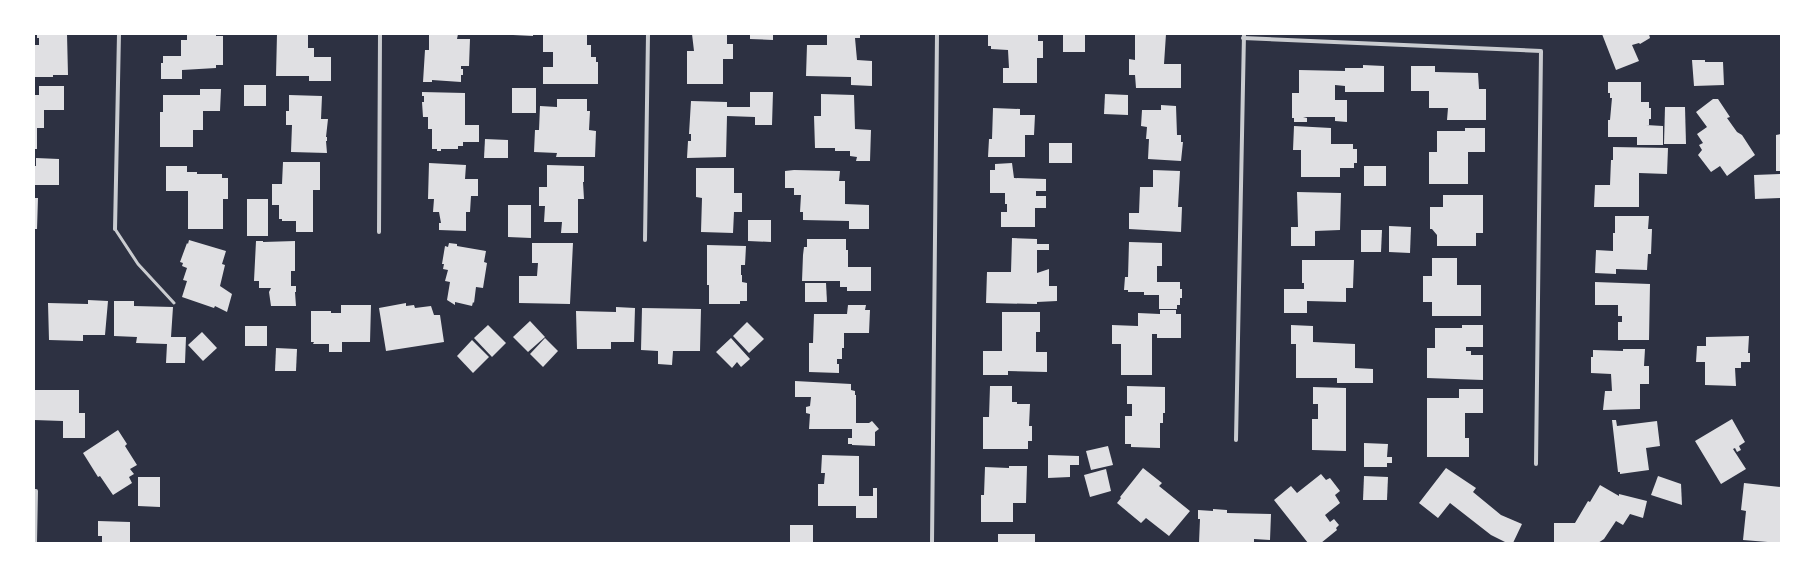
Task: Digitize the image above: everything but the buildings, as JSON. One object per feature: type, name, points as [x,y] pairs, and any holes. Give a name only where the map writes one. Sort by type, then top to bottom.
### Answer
[{"type":"street","points":[[115,229],[118,34]]},
{"type":"street","points":[[378,232],[380,34]]},
{"type":"street","points":[[645,240],[648,34]]},
{"type":"street","points":[[932,543],[937,34]]},
{"type":"street","points":[[1236,440],[1244,36],[1541,50],[1536,464]]},
{"type":"street","points":[[35,491],[35,543]]},
{"type":"lane","points":[[115,229],[138,264],[174,303]]}]
